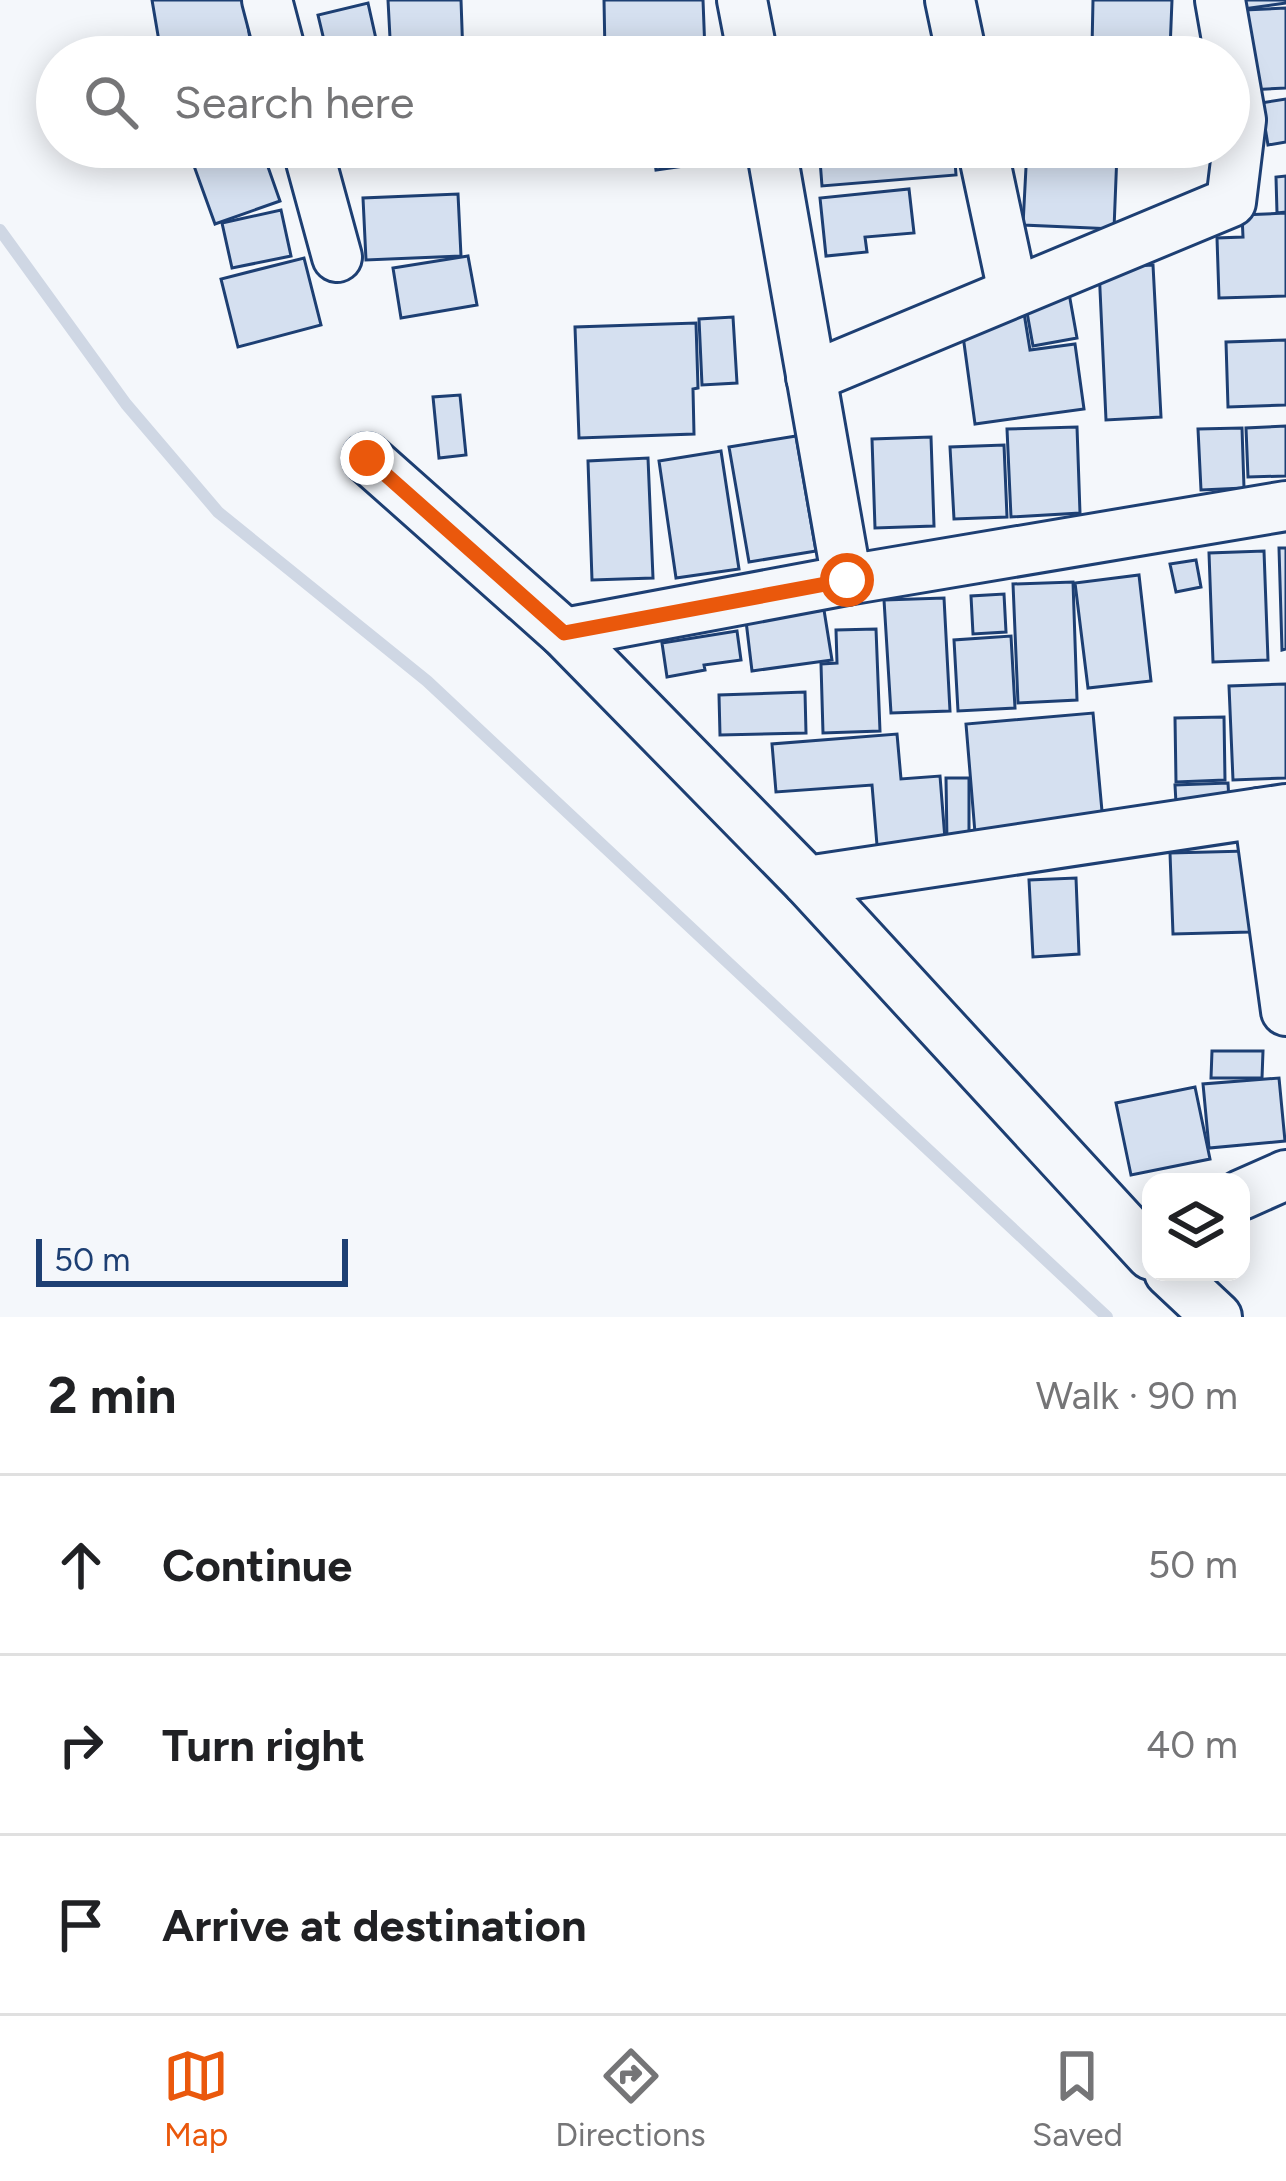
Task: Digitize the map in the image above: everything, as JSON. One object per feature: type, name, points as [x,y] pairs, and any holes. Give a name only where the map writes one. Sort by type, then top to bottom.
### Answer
[{"type":"street","points":[[267,0],[276,36]]},
{"type":"street","points":[[742,0],[749,36]]},
{"type":"street","points":[[950,0],[958,36]]},
{"type":"street","points":[[1220,0],[1226,36]]},
{"type":"street","points":[[313,168],[337,257]]},
{"type":"street","points":[[774,168],[847,580]]},
{"type":"street","points":[[986,168],[1013,292]]},
{"type":"street","points":[[811,377],[1231,202],[1235,168]]},
{"type":"street","points":[[367,458],[564,633],[807,881],[1142,1240]]},
{"type":"street","points":[[564,633],[1286,506]]},
{"type":"street","points":[[807,881],[1273,811],[1286,1011]]},
{"type":"street","points":[[1250,1191],[1286,1175]]},
{"type":"street","points":[[1182,1281],[1217,1317]]},
{"type":"building","points":[[152,0],[244,0],[250,36],[158,36]]},
{"type":"building","points":[[388,0],[461,0],[462,36],[390,36]]},
{"type":"building","points":[[604,0],[703,0],[704,36],[605,36]]},
{"type":"building","points":[[1093,0],[1172,0],[1171,36],[1092,36]]},
{"type":"building","points":[[1234,0],[1286,0],[1286,3],[1236,10]]},
{"type":"building","points":[[368,3],[375,36],[323,36],[318,15]]},
{"type":"building","points":[[1286,8],[1286,88],[1250,90],[1250,36],[1246,36],[1244,10]]},
{"type":"building","points":[[1286,99],[1286,142],[1268,145],[1261,103]]},
{"type":"building","points":[[195,168],[268,168],[280,201],[215,224]]},
{"type":"building","points":[[821,168],[956,168],[956,175],[822,186]]},
{"type":"building","points":[[1026,168],[1116,168],[1114,229],[1023,225]]},
{"type":"building","points":[[1286,176],[1286,212],[1277,213],[1276,177]]},
{"type":"building","points":[[909,189],[914,233],[865,237],[867,252],[826,256],[820,198]]},
{"type":"building","points":[[458,194],[461,256],[366,260],[363,198]]},
{"type":"building","points":[[281,210],[291,256],[232,268],[222,223]]},
{"type":"building","points":[[1286,213],[1286,296],[1219,298],[1217,238],[1243,237],[1242,215]]},
{"type":"building","points":[[468,256],[477,305],[401,318],[393,268]]},
{"type":"building","points":[[304,258],[321,325],[238,347],[221,279]]},
{"type":"building","points":[[1153,265],[1161,417],[1106,420],[1099,268]]},
{"type":"building","points":[[1067,282],[1077,338],[1033,346],[1023,290]]},
{"type":"building","points":[[1024,313],[1030,350],[1075,344],[1084,409],[975,424],[961,321]]},
{"type":"building","points":[[733,317],[737,383],[702,385],[699,319]]},
{"type":"building","points":[[696,323],[694,434],[579,438],[575,327]]},
{"type":"building","points":[[1286,340],[1286,405],[1228,407],[1226,342]]},
{"type":"building","points":[[460,395],[466,455],[439,458],[433,397]]},
{"type":"building","points":[[1286,426],[1286,476],[1248,477],[1246,428]]},
{"type":"building","points":[[1077,427],[1080,513],[1011,517],[1007,429]]},
{"type":"building","points":[[1242,428],[1244,488],[1201,490],[1198,429]]},
{"type":"building","points":[[796,436],[816,551],[749,562],[729,447]]},
{"type":"building","points":[[931,437],[934,526],[875,528],[872,439]]},
{"type":"building","points":[[1004,445],[1007,517],[954,519],[950,447]]},
{"type":"building","points":[[721,451],[739,569],[676,578],[659,461]]},
{"type":"building","points":[[648,458],[653,578],[592,580],[588,461]]},
{"type":"building","points":[[1279,548],[1286,548],[1286,649],[1282,650]]},
{"type":"building","points":[[1264,551],[1268,660],[1213,662],[1209,553]]},
{"type":"building","points":[[1196,560],[1201,587],[1176,592],[1170,564]]},
{"type":"building","points":[[1139,575],[1151,681],[1088,688],[1075,583]]},
{"type":"building","points":[[1073,582],[1077,700],[1018,703],[1013,584]]},
{"type":"building","points":[[1004,594],[1006,632],[973,634],[971,596]]},
{"type":"building","points":[[944,598],[950,711],[891,713],[884,600]]},
{"type":"building","points":[[824,610],[832,660],[752,671],[746,621]]},
{"type":"building","points":[[876,629],[880,731],[823,733],[821,664],[837,663],[836,630]]},
{"type":"building","points":[[737,631],[741,660],[667,677],[662,643]]},
{"type":"building","points":[[1011,636],[1015,708],[958,711],[954,640]]},
{"type":"building","points":[[1286,684],[1286,778],[1233,780],[1229,686]]},
{"type":"building","points":[[805,692],[806,733],[720,735],[719,695]]},
{"type":"building","points":[[1093,713],[1103,822],[975,833],[966,724]]},
{"type":"building","points":[[1224,717],[1225,780],[1176,782],[1175,718]]},
{"type":"building","points":[[897,734],[901,779],[940,776],[946,852],[878,857],[872,785],[776,792],[772,744]]},
{"type":"building","points":[[946,778],[969,778],[969,841],[947,842]]},
{"type":"building","points":[[1228,783],[1229,801],[1176,803],[1175,785]]},
{"type":"building","points":[[1247,851],[1250,932],[1173,934],[1170,853]]},
{"type":"building","points":[[1076,878],[1079,954],[1033,957],[1029,880]]},
{"type":"building","points":[[1212,1051],[1263,1051],[1262,1078],[1211,1078]]},
{"type":"building","points":[[1279,1078],[1285,1141],[1209,1148],[1203,1084]]},
{"type":"building","points":[[1195,1087],[1210,1159],[1131,1175],[1116,1103]]},
{"type":"waterway","points":[[0,230],[126,404],[218,512],[427,681],[1107,1317]]},
{"type":"route","points":[[367,458],[564,633],[847,580]]}]
